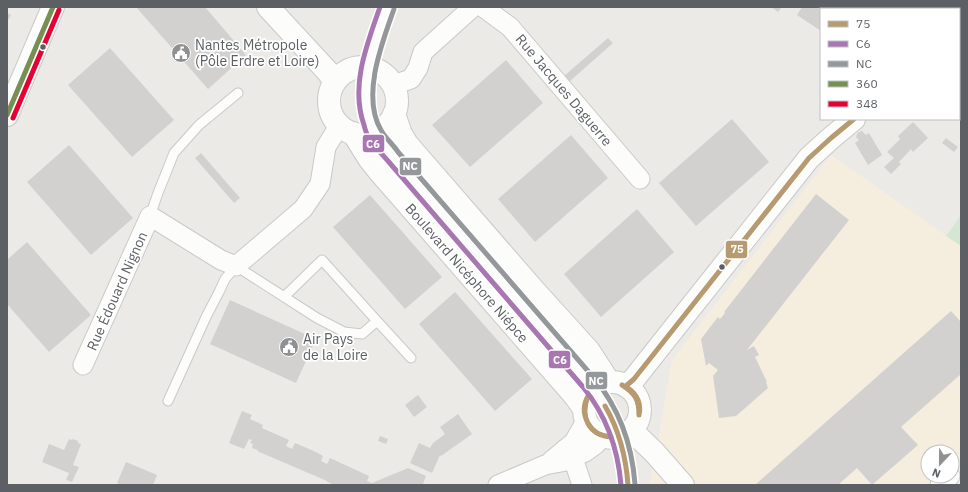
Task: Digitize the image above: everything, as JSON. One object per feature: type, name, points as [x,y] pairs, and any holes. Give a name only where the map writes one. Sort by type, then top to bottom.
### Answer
[{"type":"street","points":[[9,104],[53,7]]},
{"type":"street","points":[[236,266],[303,210],[320,184],[326,147],[346,130],[364,135],[375,133],[383,128],[390,122],[394,114],[397,100],[393,85],[386,75],[375,68],[361,66],[353,68],[340,75],[334,81],[328,72],[268,7]]},
{"type":"street","points":[[393,85],[411,79],[418,68],[423,52],[472,7]]},
{"type":"street","name":"Rue Jacques Daguerre","points":[[482,7],[510,27],[640,179]]},
{"type":"street","name":"Boulevard Nicéphore Niépce","points":[[334,81],[328,99],[333,118],[346,130],[374,165],[575,396],[590,427],[596,433],[618,435]]},
{"type":"street","points":[[394,114],[401,134],[407,144],[588,351],[610,386],[634,393],[639,402],[640,412],[637,422],[618,435],[585,452],[568,454],[498,485]]},
{"type":"street","points":[[568,454],[585,415],[587,397],[610,386],[634,379],[646,366],[809,158],[853,120]]},
{"type":"street","name":"Rue Édouard Nignon","points":[[83,365],[150,216],[221,260],[236,266]]},
{"type":"street","points":[[618,435],[641,439],[683,485]]},
{"type":"street","points":[[568,454],[576,467],[582,485]]},
{"type":"lane","points":[[369,67],[373,49],[387,7]]},
{"type":"lane","name":"Boulevard Nicéphore Niépce","points":[[369,67],[366,92],[367,111],[375,133],[398,162],[568,359],[610,386],[610,414],[618,435],[628,472],[628,485]]},
{"type":"lane","name":"Rue Édouard Nignon","points":[[150,216],[174,153],[199,125],[238,93]]},
{"type":"lane","points":[[284,296],[322,260],[411,358]]},
{"type":"lane","points":[[168,401],[225,279],[236,266]]},
{"type":"lane","name":"Rue Édouard Nignon","points":[[236,266],[317,318],[344,332],[362,334],[377,321]]},
{"type":"shaded area","points":[[831,155],[961,246],[961,485],[650,484],[672,360]]},
{"type":"green space","points":[[961,215],[961,246],[946,236]]},
{"type":"building","points":[[136,7],[205,7],[246,55],[208,89]]},
{"type":"building","points":[[771,7],[782,7],[778,12]]},
{"type":"building","points":[[802,7],[836,8],[820,8],[820,30],[797,15]]},
{"type":"building","points":[[7,13],[11,15],[7,22]]},
{"type":"building","points":[[608,38],[613,43],[569,82],[564,76]]},
{"type":"building","points":[[110,48],[174,120],[132,157],[68,85]]},
{"type":"building","points":[[506,60],[543,103],[470,167],[432,125]]},
{"type":"building","points":[[732,119],[769,162],[696,226],[659,183]]},
{"type":"building","points":[[913,122],[928,138],[913,152],[911,149],[899,162],[901,164],[891,174],[884,167],[894,158],[887,152],[900,139],[898,136]]},
{"type":"building","points":[[862,131],[866,135],[869,133],[882,155],[868,165],[855,143],[859,140],[856,137],[857,134]]},
{"type":"building","points":[[571,135],[608,178],[535,242],[498,199]]},
{"type":"building","points":[[946,138],[958,147],[954,152],[942,143]]},
{"type":"building","points":[[69,145],[133,218],[91,255],[27,182]]},
{"type":"building","points":[[201,153],[240,198],[234,203],[195,158]]},
{"type":"building","points":[[816,194],[849,220],[747,350],[754,346],[759,355],[755,357],[767,382],[768,388],[736,416],[719,418],[713,376],[718,370],[709,363],[706,366],[701,339],[718,317],[720,319],[725,313],[724,312]]},
{"type":"building","points":[[370,195],[442,277],[405,309],[333,227]]},
{"type":"building","points":[[637,209],[674,252],[601,317],[564,274]]},
{"type":"building","points":[[27,242],[91,315],[49,352],[7,304],[7,260]]},
{"type":"building","points":[[455,292],[532,379],[495,411],[419,324]]},
{"type":"building","points":[[230,300],[316,339],[296,383],[210,344]]},
{"type":"building","points":[[951,311],[961,322],[961,374],[901,427],[918,445],[872,485],[857,468],[838,485],[755,485]]},
{"type":"building","points":[[418,395],[427,407],[414,417],[405,405]]},
{"type":"building","points":[[242,411],[252,415],[250,419],[263,425],[262,428],[289,440],[286,446],[292,449],[295,443],[316,452],[323,456],[321,461],[327,464],[330,458],[369,476],[367,481],[372,483],[408,468],[426,476],[423,485],[334,485],[257,451],[258,450],[252,448],[253,444],[250,443],[252,440],[249,439],[244,449],[229,443]]},
{"type":"building","points":[[458,414],[472,434],[441,456],[440,455],[432,473],[410,463],[419,443],[430,448],[433,443],[445,434],[440,427]]},
{"type":"building","points":[[380,436],[388,439],[386,444],[378,441]]},
{"type":"building","points":[[69,439],[78,441],[78,443],[81,444],[73,465],[79,467],[72,482],[66,480],[69,473],[42,462],[49,444],[64,450]]},
{"type":"building","points":[[126,462],[157,475],[153,485],[121,485],[117,483]]},
{"type":"transit line","name":"360","points":[[7,115],[53,7]]},
{"type":"transit line","name":"C6","points":[[380,7],[370,36],[359,80],[360,110],[367,135],[377,149],[591,398],[610,433],[617,458],[621,485]]},
{"type":"transit line","name":"NC","points":[[394,9],[379,53],[373,86],[375,116],[381,130],[398,152],[603,390],[611,402],[623,428],[631,455],[635,484]]},
{"type":"transit line","name":"348","points":[[13,118],[59,10]]},
{"type":"transit line","name":"75","points":[[626,386],[634,379],[809,158],[853,120]]},
{"type":"transit line","name":"75","points":[[622,385],[634,393],[638,401],[640,410],[639,415]]},
{"type":"transit line","name":"75","points":[[622,385],[635,397],[639,415]]},
{"type":"transit line","name":"75","points":[[588,396],[585,411],[588,423],[597,433],[611,437]]},
{"type":"transit line","name":"75","points":[[588,396],[584,410],[588,423],[597,433],[611,437]]},
{"type":"transit line","name":"75","points":[[605,406],[621,444],[626,464],[628,485]]},
{"type":"place","name":"Nantes Métropole (Pôle Erdre et Loire)","points":[[181,53]]},
{"type":"place","name":"Air Pays de la Loire","points":[[289,347]]}]
